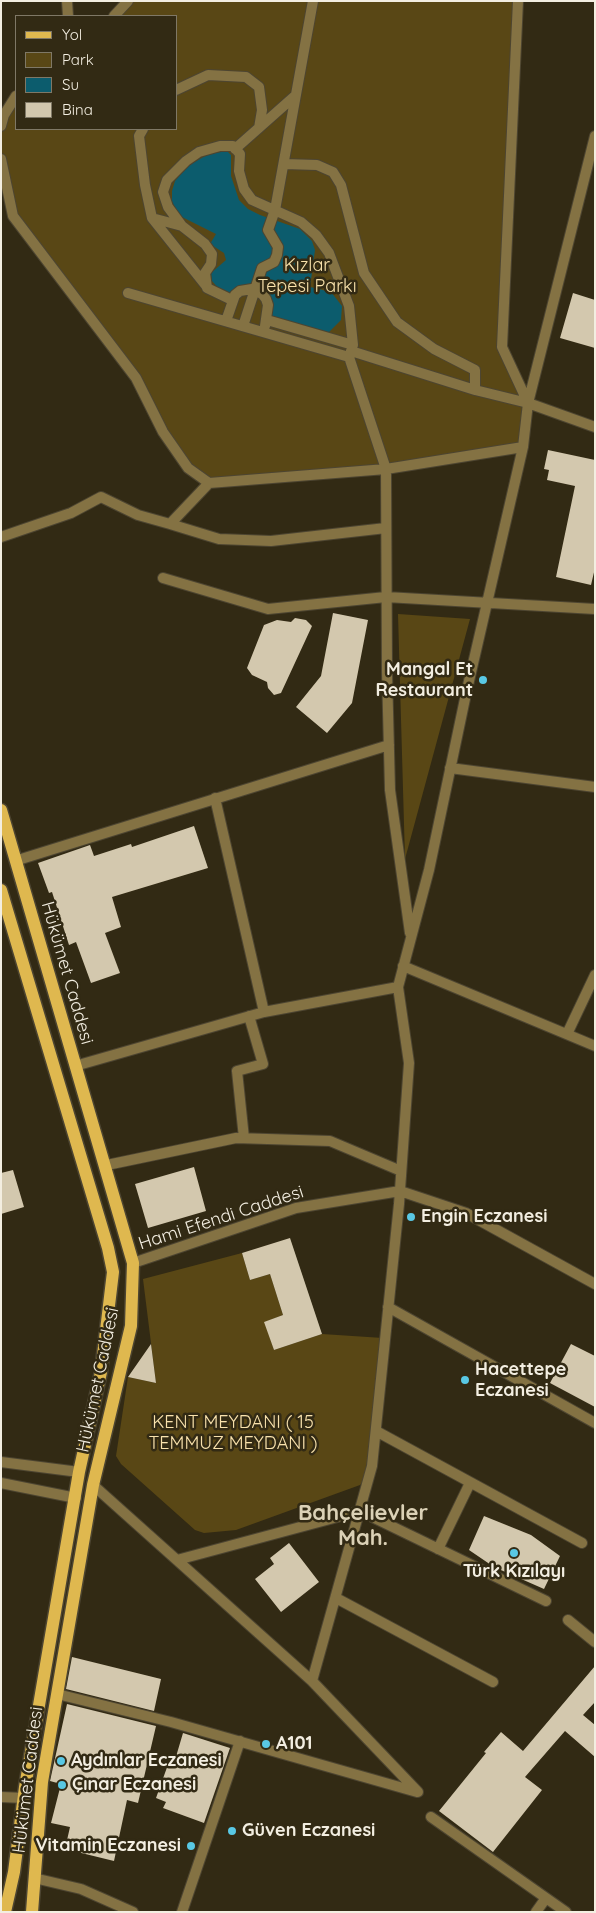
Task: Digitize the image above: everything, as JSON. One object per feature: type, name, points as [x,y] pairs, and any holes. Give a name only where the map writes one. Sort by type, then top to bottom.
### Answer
[{"type":"main road","name":"Hükümet Caddesi","points":[[1,810],[18,860],[75,1066],[107,1165],[134,1263],[131,1326],[93,1485],[42,1782],[32,1912]]},
{"type":"main road","points":[[1,890],[108,1248],[113,1272],[101,1372],[79,1472],[24,1798],[14,1872],[5,1912]]},
{"type":"street","points":[[67,1],[68,15]]},
{"type":"street","points":[[115,15],[128,1]]},
{"type":"street","points":[[243,326],[262,268],[274,262],[277,255],[278,247],[268,230],[275,210],[314,1]]},
{"type":"street","points":[[518,1],[502,347],[528,403]]},
{"type":"street","points":[[178,89],[208,75],[246,77],[258,87],[262,110],[258,128]]},
{"type":"street","points":[[235,149],[296,95]]},
{"type":"street","points":[[1,126],[4,115],[15,98]]},
{"type":"street","points":[[142,130],[139,136],[145,185],[152,218],[207,288],[232,300]]},
{"type":"street","points":[[312,1680],[372,1466],[400,1191],[409,1063],[398,987],[429,870],[486,603],[523,447],[528,403],[595,136]]},
{"type":"street","points":[[207,288],[205,273],[212,254],[204,244],[182,226],[168,206],[163,192],[167,180],[186,161],[199,152],[220,146],[233,146],[240,154],[239,171],[244,189],[252,200],[301,222],[316,235],[329,253],[349,306],[351,351],[386,469],[386,597],[390,790],[411,939]]},
{"type":"street","points":[[1,159],[13,216],[136,378],[163,432],[188,468],[209,483],[386,469],[523,447]]},
{"type":"street","points":[[284,164],[317,165],[333,172],[341,185],[364,273],[397,322],[434,349],[475,370],[475,390]]},
{"type":"street","points":[[152,218],[182,226]]},
{"type":"street","points":[[226,321],[232,300],[240,291],[255,290],[266,300],[267,320],[263,332]]},
{"type":"street","points":[[128,293],[263,332],[351,351]]},
{"type":"street","points":[[267,320],[351,351],[475,390],[528,403],[595,427]]},
{"type":"street","points":[[170,524],[209,483]]},
{"type":"street","points":[[1,537],[71,513],[101,496],[138,515],[219,539],[271,541],[386,528]]},
{"type":"street","points":[[163,578],[268,609],[386,597],[595,609]]},
{"type":"street","points":[[18,860],[214,798],[389,746]]},
{"type":"street","points":[[450,768],[595,787]]},
{"type":"street","points":[[214,798],[264,1012]]},
{"type":"street","points":[[403,966],[595,1046]]},
{"type":"street","points":[[567,1034],[595,975]]},
{"type":"street","points":[[75,1066],[264,1012],[398,987]]},
{"type":"street","points":[[244,1138],[237,1071],[263,1064],[249,1016]]},
{"type":"street","points":[[107,1165],[236,1138],[244,1138],[330,1141],[401,1171]]},
{"type":"street","name":"Hami Efendi Caddesi","points":[[134,1263],[296,1208],[400,1191],[466,1213],[595,1284]]},
{"type":"street","points":[[388,1307],[595,1423]]},
{"type":"street","points":[[376,1431],[582,1543]]},
{"type":"street","points":[[1,1462],[79,1472]]},
{"type":"street","points":[[438,1549],[470,1482]]},
{"type":"street","points":[[1,1483],[76,1498]]},
{"type":"street","points":[[57,1694],[240,1741],[418,1792],[312,1680],[93,1485]]},
{"type":"street","points":[[176,1560],[360,1511],[546,1601]]},
{"type":"street","points":[[336,1598],[494,1682]]},
{"type":"street","points":[[568,1620],[595,1642]]},
{"type":"street","points":[[182,1912],[240,1741]]},
{"type":"street","points":[[1,1797],[24,1798]]},
{"type":"street","points":[[431,1817],[566,1912]]},
{"type":"street","points":[[34,1878],[81,1888],[133,1912]]},
{"type":"street","points":[[536,1912],[546,1898]]},
{"type":"green space","name":"Kızlar Tepesi Parkı","points":[[128,1],[518,1],[502,347],[528,403],[523,447],[386,469],[209,483],[188,468],[136,378],[13,216],[1,159],[1,126],[15,98],[15,130],[178,130],[178,15],[115,15]]},
{"type":"green space","points":[[398,614],[470,619],[405,859]]},
{"type":"green space","name":"KENT MEYDANI ( 15 TEMMUZ MEYDANI )","points":[[242,1253],[250,1280],[270,1274],[283,1315],[265,1322],[274,1350],[322,1334],[383,1338],[365,1480],[360,1485],[236,1530],[204,1533],[195,1530],[121,1464],[116,1456],[128,1377],[156,1383],[143,1279]]},
{"type":"water","points":[[227,151],[231,155],[231,176],[239,200],[248,209],[260,215],[300,229],[312,241],[315,250],[310,287],[331,292],[342,306],[341,320],[329,332],[324,333],[269,315],[270,296],[259,285],[254,283],[239,287],[231,296],[220,290],[212,281],[211,273],[226,260],[224,253],[210,244],[216,234],[180,216],[172,202],[172,191],[175,181],[189,165],[209,154]]},
{"type":"building","points":[[573,293],[595,300],[595,348],[560,338]]},
{"type":"building","points":[[548,450],[595,460],[595,568],[591,585],[556,577],[575,486],[547,480],[549,470],[544,469]]},
{"type":"building","points":[[333,613],[368,620],[352,703],[327,733],[296,707],[321,676]]},
{"type":"building","points":[[295,618],[306,620],[312,626],[281,693],[274,695],[268,688],[267,682],[252,675],[247,668],[264,625],[277,620],[291,622]]},
{"type":"building","points":[[194,826],[208,868],[112,897],[121,927],[105,933],[120,973],[91,983],[76,942],[69,945],[52,892],[49,893],[38,863],[90,845],[94,856],[131,844],[132,847]]},
{"type":"building","points":[[194,1167],[206,1211],[148,1228],[135,1184]]},
{"type":"building","points":[[13,1170],[24,1207],[1,1214],[1,1173]]},
{"type":"building","points":[[290,1238],[322,1334],[274,1350],[264,1322],[283,1315],[270,1274],[250,1280],[242,1253]]},
{"type":"building","points":[[151,1344],[156,1383],[128,1377]]},
{"type":"building","points":[[571,1344],[595,1356],[595,1407],[550,1383]]},
{"type":"building","name":"Türk Kızılayı","points":[[484,1516],[531,1535],[560,1556],[544,1589],[494,1567],[469,1550]]},
{"type":"building","points":[[289,1543],[319,1582],[281,1612],[255,1579],[274,1564],[270,1558]]},
{"type":"building","points":[[72,1657],[161,1679],[154,1711],[66,1689]]},
{"type":"building","points":[[595,1666],[595,1702],[583,1715],[595,1725],[595,1757],[565,1731],[525,1777],[542,1790],[493,1852],[439,1811],[501,1732],[523,1751]]},
{"type":"building","points":[[67,1704],[156,1726],[138,1803],[127,1800],[114,1861],[65,1849],[70,1827],[51,1823],[61,1784],[50,1781]]},
{"type":"building","points":[[183,1733],[230,1748],[204,1823],[163,1808],[166,1802],[156,1798],[170,1759],[175,1760]]},
{"type":"place","name":"Mangal Et Restaurant","points":[[483,680]]},
{"type":"place","name":"Engin Eczanesi","points":[[411,1217]]},
{"type":"place","name":"Hacettepe Eczanesi","points":[[465,1380]]},
{"type":"place","name":"Türk Kızılayı","points":[[514,1553]]},
{"type":"place","name":"A101","points":[[266,1744]]},
{"type":"place","name":"Aydınlar Eczanesi","points":[[61,1761]]},
{"type":"place","name":"Çınar Eczanesi","points":[[62,1785]]},
{"type":"place","name":"Güven Eczanesi","points":[[232,1831]]},
{"type":"place","name":"Vitamin Eczanesi","points":[[191,1846]]},
{"type":"district","name":"Bahçelievler Mah.","points":[[363,1526]]}]
